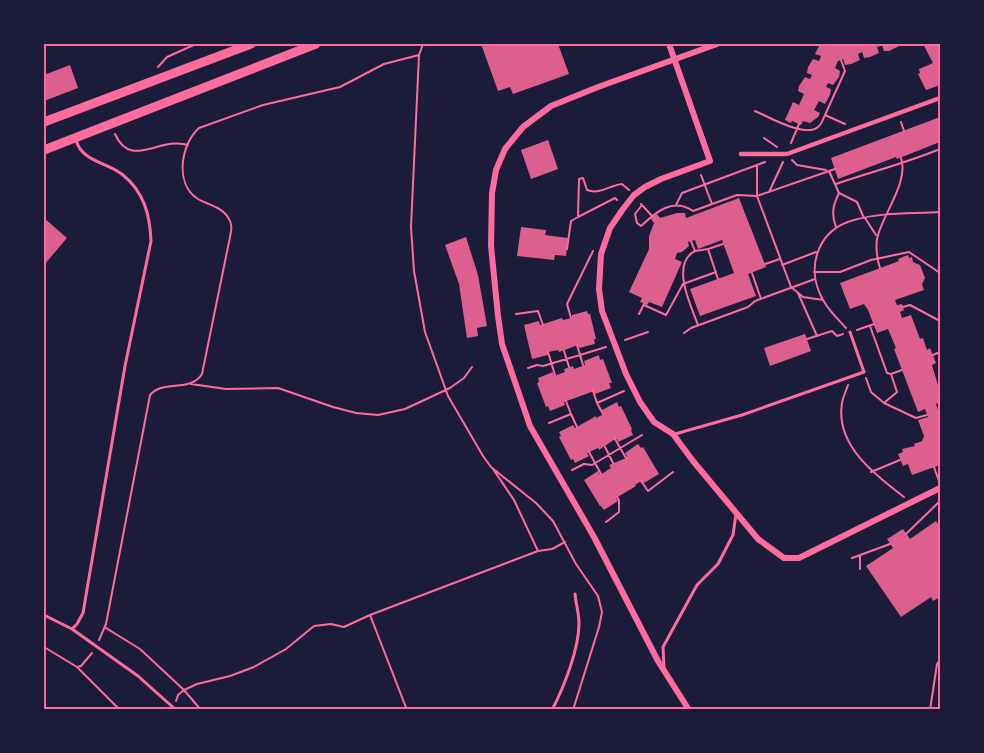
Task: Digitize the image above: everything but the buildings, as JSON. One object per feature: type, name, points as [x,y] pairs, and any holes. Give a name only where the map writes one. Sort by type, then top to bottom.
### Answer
[{"type":"highway","points":[[44,122],[251,44]]},
{"type":"highway","points":[[44,150],[316,44]]},
{"type":"street","points":[[669,44],[710,161],[661,179],[634,195],[610,228],[601,254],[599,289],[602,311],[626,374],[640,402],[654,422],[673,434],[758,538],[783,558],[799,558],[940,488]]},
{"type":"street","points":[[689,710],[665,673],[594,537],[530,426],[502,344],[491,230],[492,193],[496,170],[505,149],[523,127],[551,106],[717,44]]},
{"type":"street","points":[[741,154],[787,154],[940,98]]},
{"type":"lane","points":[[72,629],[83,613],[128,350],[151,241],[150,222],[144,200],[122,174],[86,157],[78,147],[76,138]]},
{"type":"lane","points":[[673,434],[742,415],[864,372],[850,332]]},
{"type":"lane","points":[[665,673],[663,647],[697,585],[718,564],[733,534],[736,513]]},
{"type":"lane","points":[[552,710],[564,687],[574,651],[579,624],[575,594]]},
{"type":"lane","points":[[44,615],[72,629],[96,645],[138,676],[176,710]]},
{"type":"path","points":[[158,69],[167,57],[196,44]]},
{"type":"path","points":[[423,44],[418,55],[411,227],[414,271],[425,332],[446,390],[471,438],[514,500],[538,551]]},
{"type":"path","points":[[191,384],[198,381],[202,374],[231,224],[222,210],[190,192],[183,175],[184,158],[194,133],[199,128],[263,105],[340,87],[384,64],[418,55]]},
{"type":"path","points":[[755,111],[797,129],[809,131],[819,127],[845,71],[841,60]]},
{"type":"path","points":[[898,113],[904,131]]},
{"type":"path","points":[[825,115],[856,129]]},
{"type":"path","points":[[795,135],[799,124]]},
{"type":"path","points":[[115,134],[121,144],[137,152],[169,143],[188,145]]},
{"type":"path","points":[[836,184],[879,169],[903,164],[940,149]]},
{"type":"path","points":[[769,192],[787,154],[797,165],[829,171]]},
{"type":"path","points":[[880,268],[877,236],[888,215],[897,189],[903,164],[901,158]]},
{"type":"path","points":[[676,205],[682,193],[767,162]]},
{"type":"path","points":[[757,165],[757,196],[791,287],[803,297],[823,300]]},
{"type":"path","points":[[653,216],[641,203],[636,211],[637,223],[641,226],[665,208],[676,205],[684,206],[693,212],[737,195],[757,196],[835,168]]},
{"type":"path","points":[[829,171],[839,193],[857,202],[864,218],[877,236]]},
{"type":"path","points":[[701,175],[712,204]]},
{"type":"path","points":[[578,217],[579,179],[583,178],[587,190],[592,192],[618,184],[622,184],[628,190]]},
{"type":"path","points":[[837,228],[833,212],[839,193]]},
{"type":"path","points":[[567,249],[571,221],[610,200],[615,198],[617,200]]},
{"type":"path","points":[[850,332],[823,300],[815,279],[816,252],[822,241],[837,228],[851,221],[888,215],[940,212]]},
{"type":"path","points":[[691,241],[695,251]]},
{"type":"path","points":[[698,325],[683,284],[684,263],[688,254],[723,244]]},
{"type":"path","points":[[571,318],[567,304],[596,246]]},
{"type":"path","points":[[708,249],[718,279]]},
{"type":"path","points":[[782,265],[816,252]]},
{"type":"path","points":[[814,272],[840,272],[878,259],[909,252],[940,273]]},
{"type":"path","points":[[765,264],[780,259]]},
{"type":"path","points":[[639,314],[644,304],[666,315],[683,284],[716,272]]},
{"type":"path","points":[[752,273],[761,299]]},
{"type":"path","points":[[684,333],[698,325],[748,307],[761,299],[815,279]]},
{"type":"path","points":[[798,293],[818,336]]},
{"type":"path","points":[[903,307],[910,305],[940,321]]},
{"type":"path","points":[[516,314],[538,311],[543,324]]},
{"type":"path","points":[[807,339],[832,331],[837,336],[872,325],[887,373],[891,374],[897,392],[884,403]]},
{"type":"path","points":[[625,340],[648,332]]},
{"type":"path","points":[[577,345],[583,365]]},
{"type":"path","points":[[528,368],[606,347]]},
{"type":"path","points":[[564,351],[569,367]]},
{"type":"path","points":[[548,352],[555,375]]},
{"type":"path","points":[[933,355],[940,352]]},
{"type":"path","points":[[77,667],[90,657],[105,627],[150,395],[154,391],[191,384],[226,389],[278,388],[333,407],[356,413],[378,415],[405,409],[446,390],[461,381],[471,367]]},
{"type":"path","points":[[891,374],[902,370]]},
{"type":"path","points":[[864,372],[875,398],[916,418],[927,415]]},
{"type":"path","points":[[851,377],[842,404],[842,423],[849,441],[871,472],[904,497]]},
{"type":"path","points":[[593,391],[603,414]]},
{"type":"path","points":[[597,403],[624,391]]},
{"type":"path","points":[[566,401],[577,427]]},
{"type":"path","points":[[549,423],[571,414]]},
{"type":"path","points":[[572,470],[584,464],[592,465],[642,435]]},
{"type":"path","points":[[615,440],[626,458]]},
{"type":"path","points":[[605,447],[613,463]]},
{"type":"path","points":[[588,452],[601,474]]},
{"type":"path","points":[[871,472],[900,460]]},
{"type":"path","points":[[491,466],[536,503],[553,521],[576,564],[598,596],[601,606],[599,627],[573,710]]},
{"type":"path","points":[[934,467],[940,483]]},
{"type":"path","points":[[641,481],[648,491],[673,472]]},
{"type":"path","points":[[606,522],[619,512],[617,497]]},
{"type":"path","points":[[906,534],[940,501]]},
{"type":"path","points":[[172,706],[184,690],[254,667],[286,649],[314,626],[331,624],[344,627],[538,551],[552,549],[565,542]]},
{"type":"path","points":[[852,558],[890,544]]},
{"type":"path","points":[[860,555],[860,569]]},
{"type":"path","points":[[370,615],[407,710]]},
{"type":"path","points":[[105,627],[140,649],[184,690],[201,710]]},
{"type":"path","points":[[44,647],[77,667],[120,710]]},
{"type":"path","points":[[930,710],[937,664],[940,660]]}]
